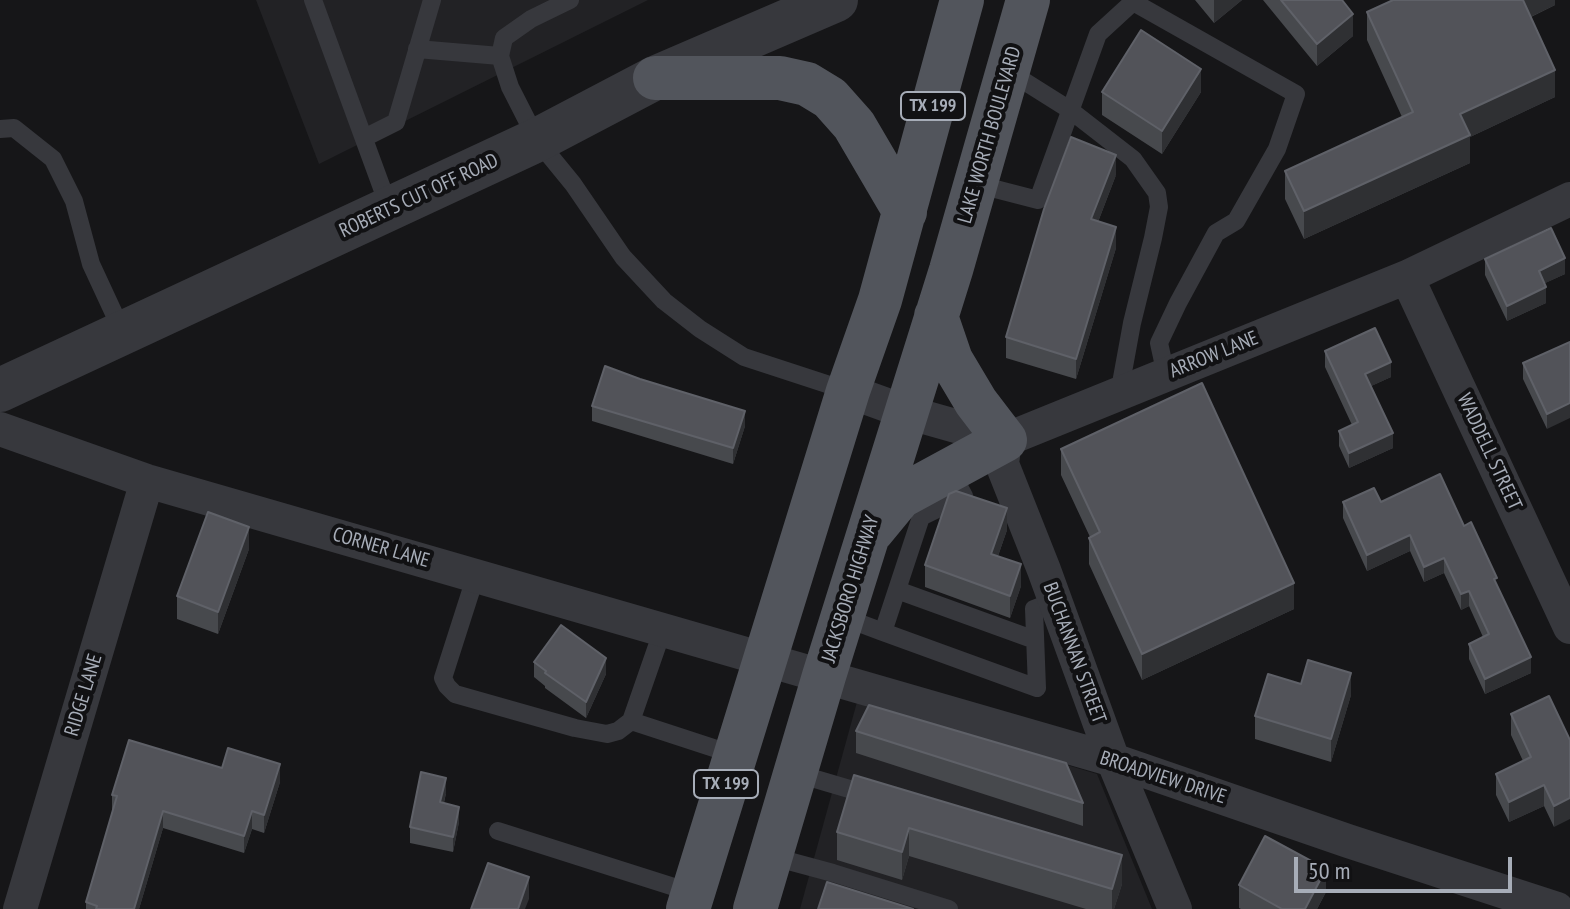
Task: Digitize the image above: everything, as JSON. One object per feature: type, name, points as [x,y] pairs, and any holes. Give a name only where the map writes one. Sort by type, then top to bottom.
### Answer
[{"type":"main road","name":"TX 199","points":[[690,901],[848,391],[880,300],[962,0]]},
{"type":"main road","name":"LAKE WORTH BOULEVARD","points":[[951,270],[1028,0]]},
{"type":"main road","points":[[655,78],[780,78],[807,84],[830,98],[854,125],[905,212]]},
{"type":"main road","name":"JACKSBORO HIGHWAY","points":[[755,909],[824,676],[863,624],[868,536],[951,270]]},
{"type":"main road","points":[[868,536],[900,497],[1005,440],[976,402],[951,360],[936,316]]},
{"type":"street","name":"ROBERTS CUT OFF ROAD","points":[[0,390],[537,140],[655,78],[836,0]]},
{"type":"street","name":"ARROW LANE","points":[[1005,440],[1407,277],[1570,199]]},
{"type":"street","name":"WADDELL STREET","points":[[1407,277],[1570,627]]},
{"type":"street","points":[[848,391],[906,412],[1005,440]]},
{"type":"street","name":"CORNER LANE","points":[[0,429],[147,481],[765,659]]},
{"type":"street","name":"BUCHANNAN STREET","points":[[1005,440],[1002,464],[1055,601],[1058,664],[1113,760],[1175,909]]},
{"type":"street","name":"RIDGE LANE","points":[[20,909],[147,481]]},
{"type":"street","name":"BROADVIEW DRIVE","points":[[765,659],[1113,760],[1557,909]]},
{"type":"lane","points":[[313,0],[390,210]]},
{"type":"lane","points":[[364,138],[396,122],[432,0]]},
{"type":"lane","points":[[570,0],[531,19],[504,38],[500,56],[510,87],[537,140],[573,184],[623,257],[664,301],[744,357],[848,391]]},
{"type":"lane","points":[[976,184],[1038,200],[1098,34],[1134,1],[1296,94],[1277,149],[1236,221],[1216,233],[1159,343],[1166,375]]},
{"type":"lane","points":[[417,49],[500,56]]},
{"type":"lane","points":[[1008,71],[1070,110],[1133,159],[1157,193],[1159,207],[1119,394]]},
{"type":"lane","points":[[0,129],[14,128],[53,159],[74,201],[91,264],[123,333]]},
{"type":"lane","points":[[897,590],[1035,640],[1058,664],[1037,688],[863,624],[897,590],[921,517],[964,496],[950,470]]},
{"type":"lane","points":[[476,575],[443,678],[455,694],[575,728],[607,734],[618,731],[631,721],[663,629]]},
{"type":"lane","points":[[1035,640],[1034,609],[1055,601]]},
{"type":"lane","points":[[631,721],[735,755]]},
{"type":"lane","points":[[795,773],[891,801]]},
{"type":"lane","points":[[498,831],[690,901]]},
{"type":"lane","points":[[770,856],[949,909]]},
{"type":"shaded area","points":[[256,0],[648,0],[319,164]]},
{"type":"shaded area","points":[[857,702],[1097,774],[1152,909],[800,909]]},
{"type":"building","points":[[1281,0],[1342,0],[1353,14],[1317,44]]},
{"type":"building","points":[[1393,0],[1523,0],[1555,70],[1460,114],[1470,135],[1304,211],[1285,171],[1413,112],[1367,12]]},
{"type":"building","points":[[1141,30],[1201,69],[1162,131],[1102,92]]},
{"type":"building","points":[[1071,137],[1116,155],[1091,219],[1116,227],[1076,359],[1006,337],[1044,209]]},
{"type":"building","points":[[1551,228],[1565,258],[1539,271],[1546,287],[1507,306],[1485,259]]},
{"type":"building","points":[[1375,328],[1391,362],[1365,374],[1393,433],[1349,453],[1339,431],[1358,422],[1325,351]]},
{"type":"building","points":[[1570,342],[1570,403],[1547,414],[1523,363]]},
{"type":"building","points":[[605,366],[745,411],[733,448],[592,406]]},
{"type":"building","points":[[1202,383],[1294,583],[1142,654],[1089,538],[1100,532],[1061,449]]},
{"type":"building","points":[[1440,474],[1464,526],[1471,522],[1531,657],[1485,679],[1469,644],[1489,634],[1469,591],[1461,594],[1444,558],[1424,567],[1410,535],[1367,555],[1343,502],[1374,488],[1381,502]]},
{"type":"building","points":[[956,491],[1007,508],[991,554],[1021,564],[1010,596],[925,565],[949,494]]},
{"type":"building","points":[[208,512],[249,527],[218,612],[177,596]]},
{"type":"building","points":[[561,625],[606,658],[586,702],[534,662]]},
{"type":"building","points":[[1308,660],[1351,673],[1331,739],[1255,716],[1268,674],[1301,684]]},
{"type":"building","points":[[1549,696],[1570,740],[1570,798],[1554,806],[1544,785],[1509,802],[1496,774],[1531,757],[1511,714]]},
{"type":"building","points":[[869,705],[1066,763],[1083,803],[856,731]]},
{"type":"building","points":[[129,740],[222,768],[228,748],[280,764],[264,815],[252,811],[244,836],[163,811],[134,909],[96,909],[97,906],[86,902],[117,796],[112,795]]},
{"type":"building","points":[[421,772],[446,778],[440,802],[459,807],[453,837],[410,827]]},
{"type":"building","points":[[854,775],[1122,855],[1112,889],[909,828],[902,852],[837,832]]},
{"type":"building","points":[[1265,836],[1326,869],[1305,909],[1282,909],[1239,885]]},
{"type":"building","points":[[488,863],[529,877],[518,909],[471,909]]},
{"type":"building","points":[[827,882],[913,909],[818,909]]}]
